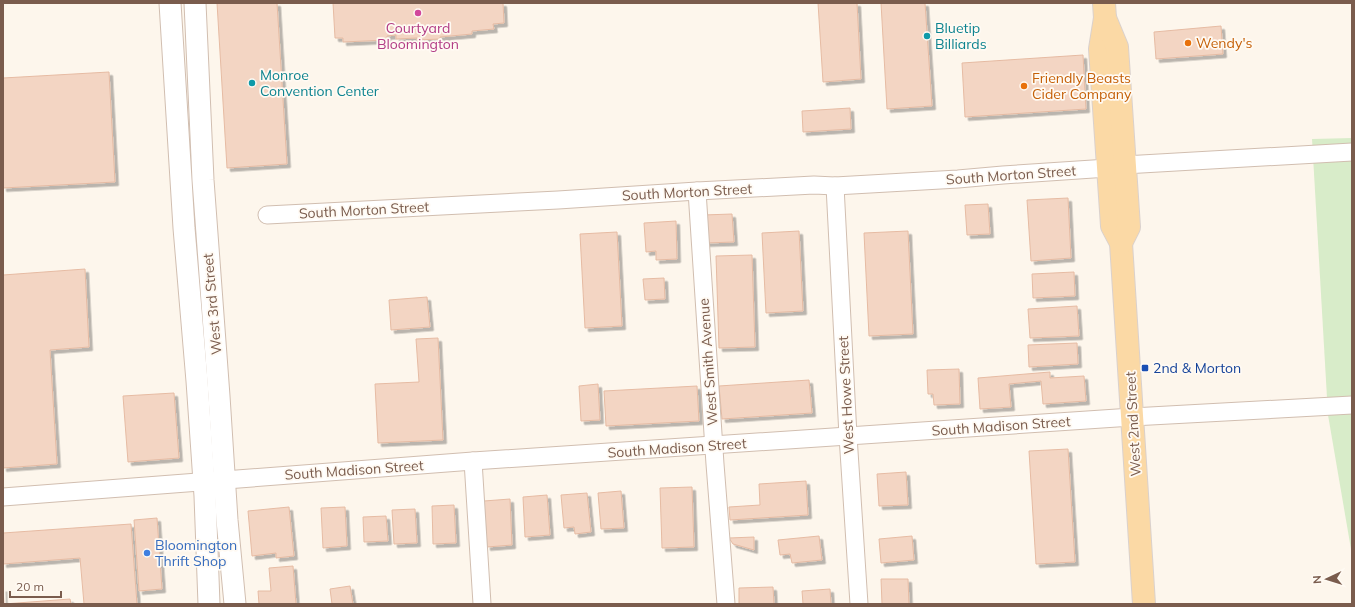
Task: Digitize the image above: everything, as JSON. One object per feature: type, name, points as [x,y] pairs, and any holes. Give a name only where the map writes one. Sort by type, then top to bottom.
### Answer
[{"type":"main road","name":"West 2nd Street","points":[[1104,11],[1117,47],[1113,115],[1116,166],[1129,227],[1121,243],[1144,604]]},
{"type":"street","name":"West 3rd Street","points":[[170,3],[184,228],[204,481],[209,604]]},
{"type":"street","name":"West 3rd Street","points":[[195,3],[202,166],[227,520],[235,604]]},
{"type":"street","name":"South Morton Street","points":[[267,215],[697,191],[814,185],[835,186],[958,179],[1116,166],[1352,152]]},
{"type":"street","name":"West Howe Street","points":[[835,186],[848,436],[859,604]]},
{"type":"street","name":"West Smith Avenue","points":[[697,191],[713,445],[726,604]]},
{"type":"street","name":"South Madison Street","points":[[3,497],[473,460],[1132,417],[1352,405]]},
{"type":"street","points":[[473,460],[482,604]]},
{"type":"green space","points":[[1352,138],[1352,555],[1328,415],[1312,139]]},
{"type":"building","name":"Monroe Convention Center","points":[[217,3],[277,3],[287,164],[227,168]]},
{"type":"building","name":"Courtyard Bloomington","points":[[333,3],[503,3],[504,23],[493,24],[494,29],[472,31],[472,34],[440,37],[440,39],[396,39],[396,35],[387,36],[387,40],[343,42],[343,38],[335,38]]},
{"type":"building","points":[[818,3],[857,3],[861,79],[823,82]]},
{"type":"building","points":[[881,3],[925,3],[932,106],[887,109]]},
{"type":"building","name":"Wendy's","points":[[1221,26],[1223,54],[1156,59],[1154,32]]},
{"type":"building","name":"Friendly Beasts Cider Company","points":[[1083,55],[1086,109],[965,117],[962,63]]},
{"type":"building","points":[[109,72],[115,182],[3,188],[3,78]]},
{"type":"building","points":[[850,108],[851,129],[803,132],[802,111]]},
{"type":"building","points":[[1068,198],[1071,258],[1031,261],[1027,200]]},
{"type":"building","points":[[988,204],[990,234],[967,235],[965,205]]},
{"type":"building","points":[[732,214],[734,242],[705,243],[703,215]]},
{"type":"building","points":[[676,221],[677,259],[656,260],[656,251],[646,252],[644,223]]},
{"type":"building","points":[[799,231],[803,311],[766,313],[762,233]]},
{"type":"building","points":[[908,231],[913,334],[869,336],[864,233]]},
{"type":"building","points":[[617,232],[622,326],[585,328],[580,234]]},
{"type":"building","points":[[752,255],[755,347],[719,348],[716,256]]},
{"type":"building","points":[[85,269],[89,347],[50,350],[57,464],[3,468],[3,275]]},
{"type":"building","points":[[1074,272],[1075,296],[1033,298],[1032,274]]},
{"type":"building","points":[[664,278],[665,299],[645,300],[643,279]]},
{"type":"building","points":[[427,297],[430,327],[391,330],[389,300]]},
{"type":"building","points":[[1077,306],[1079,336],[1030,338],[1028,309]]},
{"type":"building","points":[[438,338],[443,440],[378,443],[375,384],[419,382],[416,339]]},
{"type":"building","points":[[1077,343],[1078,364],[1029,367],[1028,345]]},
{"type":"building","points":[[959,369],[960,404],[934,405],[933,394],[928,394],[927,370]]},
{"type":"building","points":[[1050,372],[1050,378],[1084,376],[1086,401],[1043,404],[1041,381],[1009,384],[1011,407],[980,409],[978,378]]},
{"type":"building","points":[[809,380],[812,413],[722,419],[719,386]]},
{"type":"building","points":[[598,384],[600,420],[581,421],[579,386]]},
{"type":"building","points":[[697,386],[699,421],[606,426],[604,391]]},
{"type":"building","points":[[174,393],[179,458],[128,462],[123,396]]},
{"type":"building","points":[[1068,449],[1075,562],[1036,564],[1029,451]]},
{"type":"building","points":[[906,472],[908,505],[879,506],[877,474]]},
{"type":"building","points":[[806,481],[808,515],[730,520],[729,507],[760,505],[759,484]]},
{"type":"building","points":[[692,487],[694,547],[662,548],[660,488]]},
{"type":"building","points":[[621,491],[624,528],[601,529],[598,493]]},
{"type":"building","points":[[587,493],[591,532],[575,534],[574,527],[564,528],[561,495]]},
{"type":"building","points":[[547,495],[550,535],[525,537],[523,497]]},
{"type":"building","points":[[510,499],[512,545],[487,547],[484,501]]},
{"type":"building","points":[[454,505],[456,543],[433,544],[432,506]]},
{"type":"building","points":[[289,507],[294,556],[276,558],[276,553],[252,556],[248,511]]},
{"type":"building","points":[[345,507],[347,546],[323,548],[321,508]]},
{"type":"building","points":[[415,509],[417,543],[394,544],[392,510]]},
{"type":"building","points":[[386,516],[388,541],[364,542],[363,517]]},
{"type":"building","points":[[157,518],[162,589],[139,591],[134,520]]},
{"type":"building","points":[[131,524],[137,604],[84,604],[80,558],[3,564],[3,533]]},
{"type":"building","points":[[819,536],[822,560],[792,563],[790,554],[780,555],[778,540]]},
{"type":"building","points":[[912,536],[914,560],[881,563],[879,539]]},
{"type":"building","points":[[754,537],[754,550],[733,544],[729,538]]},
{"type":"building","points":[[293,566],[296,604],[259,604],[258,591],[271,591],[269,568]]},
{"type":"building","points":[[881,579],[908,579],[909,604],[882,604]]},
{"type":"building","points":[[350,586],[353,604],[332,604],[330,589]]},
{"type":"building","points":[[773,587],[774,604],[739,604],[739,588]]},
{"type":"building","points":[[830,589],[831,604],[803,604],[802,591]]},
{"type":"building","points":[[70,599],[71,604],[4,604]]},
{"type":"place","name":"Courtyard Bloomington","points":[[418,13]]},
{"type":"place","name":"Bluetip Billiards","points":[[927,36]]},
{"type":"place","name":"Wendy's","points":[[1188,43]]},
{"type":"place","name":"Monroe Convention Center","points":[[252,83]]},
{"type":"place","name":"Friendly Beasts Cider Company","points":[[1024,86]]},
{"type":"place","name":"2nd & Morton","points":[[1145,368]]},
{"type":"place","name":"Bloomington Thrift Shop","points":[[147,553]]}]
